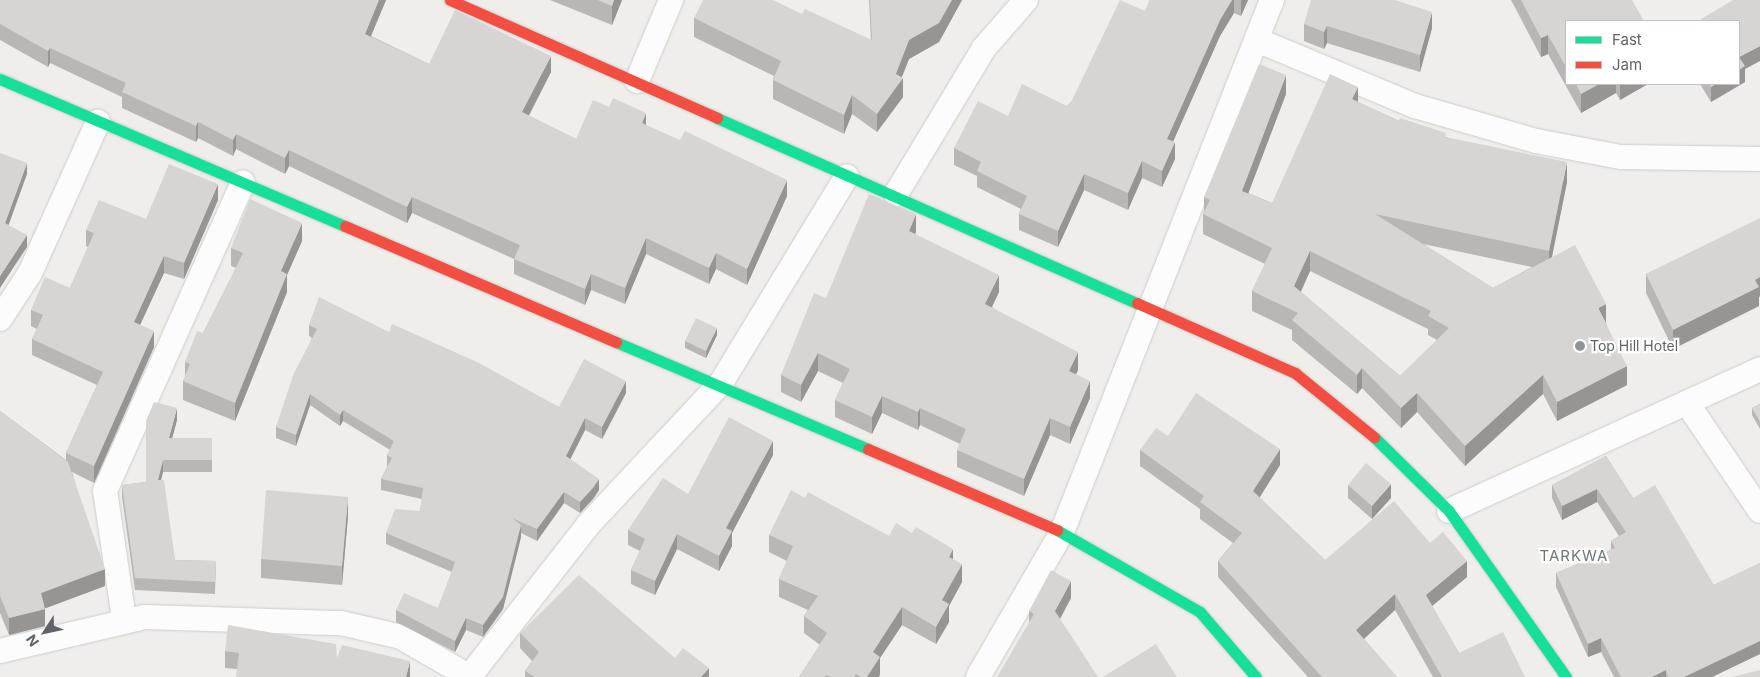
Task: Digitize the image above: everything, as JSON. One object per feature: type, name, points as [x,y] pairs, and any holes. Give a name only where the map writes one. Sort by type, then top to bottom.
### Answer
[{"type":"street","points":[[450,0],[637,81],[847,176],[896,194],[1150,310],[1295,373],[1320,390],[1449,511],[1566,677]]},
{"type":"street","points":[[637,81],[671,0]]},
{"type":"street","points":[[896,194],[984,48],[1026,0]]},
{"type":"street","points":[[978,677],[1062,532],[1272,0]]},
{"type":"street","points":[[1257,40],[1415,106],[1536,141],[1621,157],[1760,159]]},
{"type":"street","points":[[0,79],[721,384],[1062,532],[1200,612],[1254,676]]},
{"type":"street","points":[[0,319],[30,273],[98,122]]},
{"type":"street","points":[[0,650],[124,619],[341,623],[375,628],[470,677],[588,525],[721,384],[847,176]]},
{"type":"street","points":[[124,619],[105,491],[244,182]]},
{"type":"street","points":[[1449,511],[1760,369]]},
{"type":"street","points":[[1687,403],[1760,511]]},
{"type":"building","points":[[0,0],[379,0],[365,34],[429,64],[455,10],[551,56],[522,112],[576,139],[593,100],[609,107],[613,98],[646,113],[642,123],[680,140],[685,131],[787,180],[747,269],[716,253],[709,268],[646,238],[625,288],[591,274],[585,289],[514,259],[520,245],[412,197],[407,207],[289,150],[285,158],[236,134],[233,140],[198,122],[196,126],[122,92],[126,83],[50,48],[48,51],[0,24]]},
{"type":"building","points":[[598,0],[614,0],[612,6]]},
{"type":"building","points":[[703,0],[773,0],[802,14],[805,9],[872,40],[870,0],[952,0],[939,23],[909,40],[896,74],[903,78],[877,114],[852,95],[844,115],[773,80],[781,61],[694,18]]},
{"type":"building","points":[[1120,0],[1145,11],[1150,0],[1232,0],[1220,20],[1167,139],[1175,142],[1162,171],[1142,161],[1128,193],[1084,174],[1058,231],[1019,214],[1027,196],[977,171],[981,162],[954,148],[978,101],[1008,116],[1022,84],[1067,106],[1071,102]]},
{"type":"building","points":[[1311,0],[1395,0],[1432,12],[1420,55],[1327,26],[1324,32],[1304,24]]},
{"type":"building","points":[[1521,0],[1632,0],[1643,20],[1565,20],[1565,65],[1548,35],[1541,38]]},
{"type":"building","points":[[1733,0],[1760,0],[1760,46],[1740,56],[1740,20],[1700,20]]},
{"type":"building","points":[[1740,58],[1745,66],[1740,69]]},
{"type":"building","points":[[1259,64],[1286,75],[1242,191],[1272,203],[1330,74],[1358,87],[1352,99],[1399,121],[1400,118],[1446,133],[1445,137],[1567,162],[1549,251],[1375,214],[1493,288],[1575,245],[1606,304],[1598,308],[1627,366],[1557,402],[1543,375],[1465,446],[1417,393],[1401,408],[1362,368],[1357,375],[1292,320],[1298,313],[1252,291],[1272,248],[1203,214],[1210,200],[1204,197]],"holes":[[[1310,251],[1431,311],[1428,316],[1449,328],[1400,376],[1294,286]]]},
{"type":"building","points":[[1576,85],[1597,85],[1581,94]]},
{"type":"building","points":[[0,153],[27,163],[5,223],[27,235],[0,276]]},
{"type":"building","points":[[169,164],[218,184],[184,263],[164,256],[134,322],[154,331],[94,466],[66,453],[103,372],[32,339],[43,315],[31,310],[45,277],[70,288],[94,233],[86,230],[99,200],[146,219]]},
{"type":"building","points":[[869,194],[916,214],[909,231],[999,275],[985,304],[1078,352],[1069,371],[1090,381],[1070,427],[1050,418],[1024,479],[957,450],[966,429],[920,408],[918,412],[882,396],[872,417],[835,400],[850,369],[818,353],[801,385],[781,375],[814,293],[826,298]]},
{"type":"building","points":[[250,199],[302,223],[281,271],[287,274],[235,403],[183,381],[190,364],[185,362],[197,331],[203,333],[243,253],[231,248]]},
{"type":"building","points":[[1760,218],[1760,277],[1755,280],[1759,287],[1673,330],[1646,274]]},
{"type":"building","points":[[319,297],[389,332],[392,324],[479,363],[559,407],[584,359],[626,381],[602,427],[585,418],[566,456],[599,479],[580,502],[564,492],[537,529],[512,518],[521,525],[503,597],[483,625],[466,618],[455,641],[396,610],[404,593],[438,608],[455,562],[386,533],[395,509],[420,511],[423,488],[381,479],[392,458],[387,455],[394,441],[343,410],[340,415],[310,394],[296,435],[276,427],[294,373],[317,329],[309,325]]},
{"type":"building","points":[[696,318],[717,328],[706,351],[685,341]]},
{"type":"building","points":[[1196,393],[1280,449],[1253,491],[1325,560],[1394,501],[1430,543],[1443,532],[1467,561],[1426,595],[1459,653],[1503,632],[1525,677],[1442,677],[1395,594],[1356,630],[1397,677],[1322,677],[1218,561],[1242,533],[1200,502],[1204,496],[1140,450],[1156,428],[1168,436]]},
{"type":"building","points":[[154,402],[177,408],[169,438],[212,438],[212,460],[163,460],[158,480],[164,480],[175,560],[216,561],[215,582],[135,578],[122,485],[146,482],[146,421]]},
{"type":"building","points":[[1760,404],[1760,422],[1752,408]]},
{"type":"building","points":[[0,411],[68,462],[105,569],[41,593],[45,609],[9,618],[0,596]]},
{"type":"building","points":[[729,417],[773,441],[726,528],[732,531],[719,556],[677,534],[655,581],[631,570],[645,539],[628,530],[663,478],[688,494]]},
{"type":"building","points":[[1606,456],[1633,498],[1655,485],[1714,585],[1760,563],[1760,641],[1684,677],[1668,677],[1666,670],[1652,677],[1621,677],[1601,638],[1588,644],[1556,573],[1615,548],[1611,541],[1626,532],[1597,489],[1562,506],[1552,485]]},
{"type":"building","points":[[1366,463],[1391,484],[1372,506],[1348,485]]},
{"type":"building","points":[[266,490],[348,497],[342,566],[261,559]]},
{"type":"building","points":[[791,490],[805,498],[808,492],[889,536],[896,523],[912,533],[916,527],[953,549],[949,557],[962,564],[942,600],[949,604],[936,627],[902,607],[873,652],[880,657],[867,677],[861,677],[856,674],[854,677],[831,677],[827,675],[824,677],[799,677],[827,633],[804,616],[818,596],[779,579],[793,546],[769,535]]},
{"type":"building","points":[[1051,570],[1071,581],[1055,611],[1098,677],[997,677],[1034,614],[1029,611]]},
{"type":"building","points":[[579,575],[675,658],[683,648],[709,668],[701,677],[535,677],[525,671],[539,652],[520,633]]},
{"type":"building","points":[[228,625],[336,644],[337,658],[342,645],[410,661],[406,677],[236,677],[239,653],[225,651]]},
{"type":"building","points":[[1156,644],[1177,677],[1103,677]]},
{"type":"building","points":[[1760,670],[1760,677],[1732,677]]},
{"type":"traffic: fast","points":[[0,79],[345,226]]},
{"type":"traffic: fast","points":[[717,118],[1137,303]]},
{"type":"traffic: fast","points":[[616,342],[868,449]]},
{"type":"traffic: fast","points":[[1374,437],[1449,511],[1566,677]]},
{"type":"traffic: fast","points":[[1057,530],[1200,612],[1256,677]]},
{"type":"traffic: jam","points":[[450,0],[717,118]]},
{"type":"traffic: jam","points":[[345,226],[616,342]]},
{"type":"traffic: jam","points":[[1137,303],[1295,373],[1374,437]]},
{"type":"traffic: jam","points":[[868,449],[1057,530]]},
{"type":"place","name":"Top Hill Hotel","points":[[1580,346]]},
{"type":"district","name":"TARKWA","points":[[1574,556]]}]
